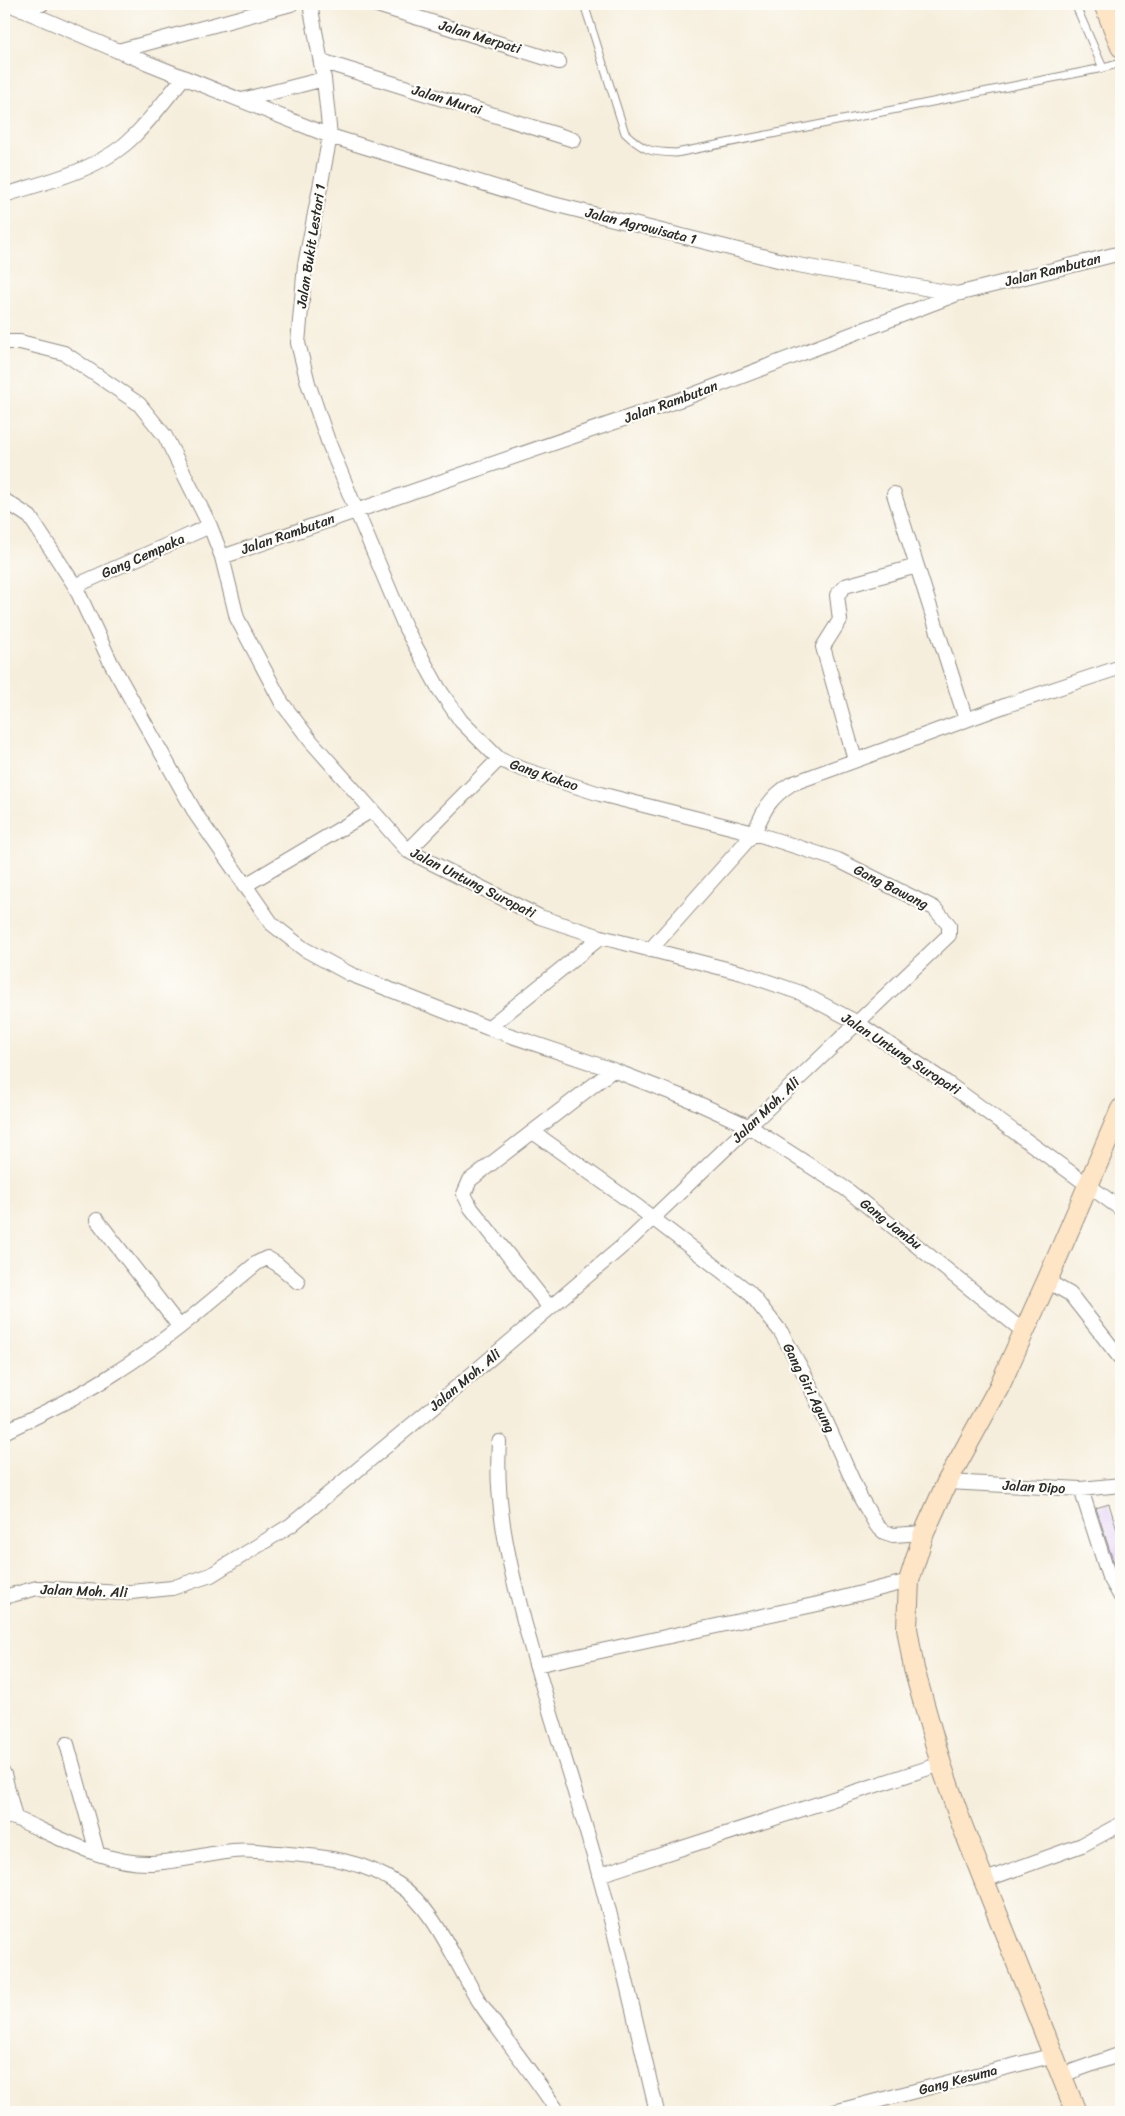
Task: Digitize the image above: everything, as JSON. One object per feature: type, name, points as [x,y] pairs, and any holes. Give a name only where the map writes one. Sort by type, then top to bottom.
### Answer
[{"type":"street","name":"Jalan Agrowisata 1","points":[[9,4],[118,51],[330,136],[541,201],[798,265],[957,294]]},
{"type":"street","points":[[22,10],[42,4]]},
{"type":"street","points":[[118,51],[291,4]]},
{"type":"street","name":"Jalan Bukit Lestari 1","points":[[310,4],[324,79],[330,136],[305,265],[298,343],[311,392],[328,441],[356,510]]},
{"type":"street","name":"Jalan Merpati","points":[[374,4],[559,62]]},
{"type":"street","points":[[1104,4],[1121,47]]},
{"type":"street","name":"Jalan Murai","points":[[321,61],[574,140]]},
{"type":"street","points":[[4,195],[68,175],[108,156],[134,136],[184,76]]},
{"type":"street","points":[[242,100],[324,79]]},
{"type":"street","name":"Jalan Rambutan","points":[[222,558],[356,510],[682,399],[957,294],[1121,253]]},
{"type":"street","name":"Jalan Untung Suropati","points":[[4,342],[20,342],[64,353],[139,404],[165,436],[210,526],[222,558],[237,618],[282,703],[310,740],[408,850],[540,917],[601,937],[759,979],[800,993],[856,1022],[1121,1208]]},
{"type":"street","points":[[894,494],[966,720]]},
{"type":"street","name":"Gang Jambu","points":[[4,500],[30,517],[75,586],[111,664],[196,816],[272,924],[304,949],[350,974],[488,1028],[613,1070],[693,1101],[750,1127],[846,1188],[1023,1331]]},
{"type":"street","name":"Gang Kakao","points":[[356,510],[406,629],[439,689],[461,721],[499,759],[519,768],[600,794],[754,833]]},
{"type":"street","name":"Gang Cempaka","points":[[75,586],[210,526]]},
{"type":"street","points":[[855,760],[822,647],[840,620],[838,595],[845,586],[917,566]]},
{"type":"street","points":[[650,950],[754,833],[764,811],[776,794],[791,784],[966,720],[1121,667]]},
{"type":"street","points":[[408,850],[499,759]]},
{"type":"street","points":[[244,886],[372,810]]},
{"type":"street","name":"Gang Bawang","points":[[754,833],[838,860],[934,908],[949,925],[949,935],[856,1022]]},
{"type":"street","points":[[488,1028],[601,937]]},
{"type":"street","name":"Jalan Moh. Ali","points":[[4,1597],[37,1588],[121,1593],[172,1588],[211,1575],[291,1524],[550,1308],[652,1219],[750,1127],[856,1022]]},
{"type":"street","points":[[550,1308],[471,1208],[464,1194],[470,1180],[613,1070]]},
{"type":"street","points":[[1076,2112],[962,1825],[941,1764],[914,1669],[907,1628],[909,1581],[924,1533],[947,1482],[999,1387],[1023,1331],[1048,1281],[1121,1109]]},
{"type":"street","name":"Gang Giri Agung","points":[[533,1132],[638,1207],[748,1292],[780,1332],[807,1378],[860,1497],[877,1526],[893,1535],[924,1533]]},
{"type":"street","points":[[97,1220],[179,1326]]},
{"type":"street","points":[[4,1432],[66,1402],[118,1372],[179,1326],[256,1263],[267,1258],[298,1282]]},
{"type":"street","points":[[1048,1281],[1070,1294],[1121,1359]]},
{"type":"street","points":[[499,1442],[498,1487],[502,1525],[510,1564],[536,1665],[600,1875],[657,2112]]},
{"type":"street","name":"Jalan Dipo","points":[[947,1482],[1081,1489],[1121,1485]]},
{"type":"street","points":[[1081,1489],[1108,1574],[1121,1597]]},
{"type":"street","points":[[536,1665],[818,1604],[909,1581]]},
{"type":"street","points":[[67,1744],[97,1852]]},
{"type":"street","points":[[600,1875],[941,1764]]},
{"type":"street","points":[[4,1774],[9,1817],[116,1859],[150,1863],[236,1851],[335,1858],[367,1868],[399,1884],[427,1912],[480,2002],[558,2112]]},
{"type":"street","points":[[985,1880],[1082,1845],[1121,1824]]},
{"type":"street","points":[[1062,2075],[1121,2054]]},
{"type":"street","name":"Gang Kesuma","points":[[834,2112],[1054,2055]]},
{"type":"lane","points":[[584,4],[625,133],[640,147],[657,152],[676,153],[1104,68],[1121,63]]},
{"type":"lane","points":[[1075,4],[1104,68]]},
{"type":"building","points":[[1109,1504],[1121,1543],[1118,1544],[1121,1554],[1121,1580],[1096,1508]]}]
